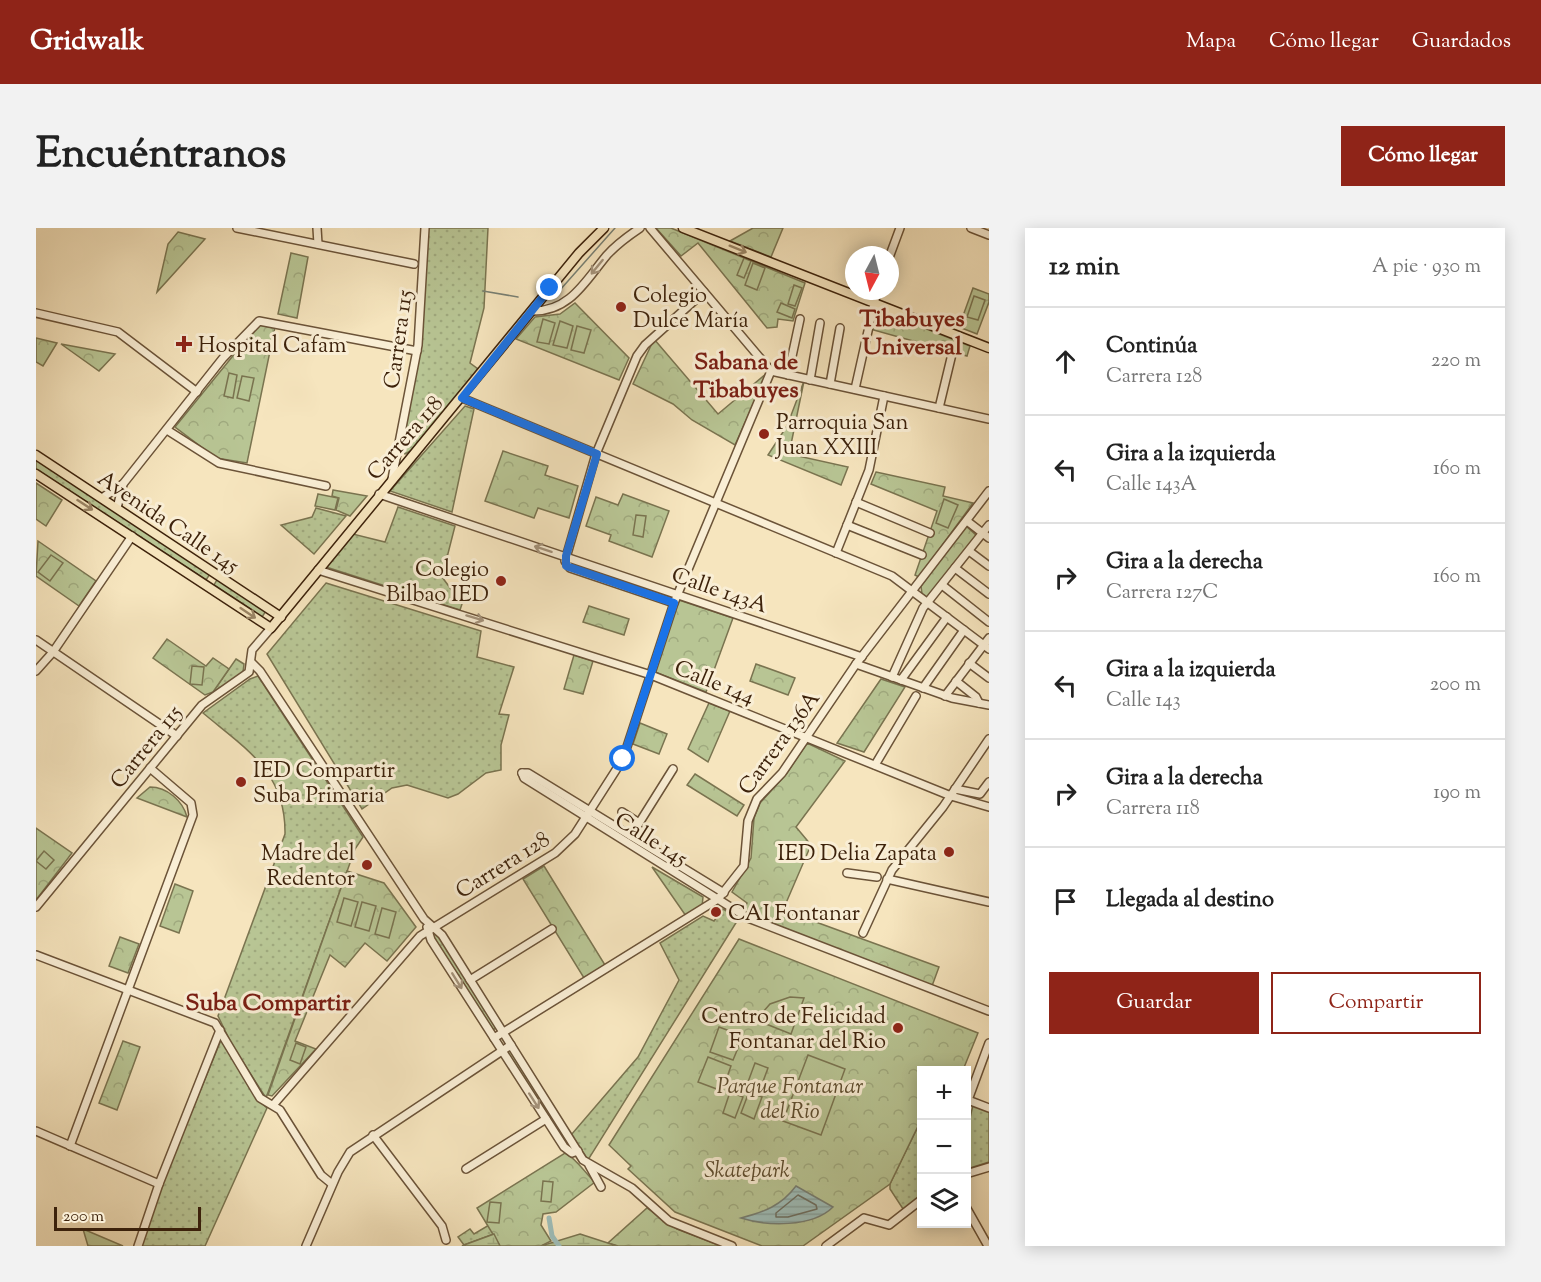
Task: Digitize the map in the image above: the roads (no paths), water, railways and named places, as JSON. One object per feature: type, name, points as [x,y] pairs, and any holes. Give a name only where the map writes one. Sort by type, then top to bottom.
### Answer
[{"type":"main road","name":"Carrera 118","points":[[281,617],[379,494],[462,398],[579,253],[604,228]]},
{"type":"main road","points":[[683,228],[989,348]]},
{"type":"main road","name":"Avenida Calle 145","points":[[36,455],[281,617]]},
{"type":"main road","name":"Avenida Calle 145","points":[[36,474],[271,628]]},
{"type":"main road","points":[[207,585],[215,573]]},
{"type":"main road","name":"Carrera 115","points":[[271,628],[281,617]]},
{"type":"street","points":[[237,228],[414,264]]},
{"type":"street","points":[[317,228],[318,244]]},
{"type":"street","name":"Carrera 115","points":[[392,479],[417,351],[423,289],[425,228]]},
{"type":"street","points":[[532,311],[553,310],[572,298],[615,247],[640,228]]},
{"type":"street","points":[[650,228],[771,371],[989,420]]},
{"type":"street","points":[[893,246],[900,228]]},
{"type":"street","points":[[971,228],[982,230],[989,235]]},
{"type":"street","points":[[566,556],[597,454],[640,350],[704,292]]},
{"type":"street","points":[[855,389],[873,300]]},
{"type":"street","points":[[36,313],[118,332],[197,392]]},
{"type":"street","points":[[788,375],[800,319]]},
{"type":"street","points":[[102,498],[123,484],[249,329],[264,320],[417,351]]},
{"type":"street","points":[[810,380],[820,323]]},
{"type":"street","points":[[830,384],[840,328]]},
{"type":"street","points":[[939,408],[952,354]]},
{"type":"street","name":"Carrera 128","points":[[274,1104],[420,936],[563,847],[588,814],[623,759],[674,603],[771,371]]},
{"type":"street","points":[[836,553],[869,470],[884,396]]},
{"type":"street","points":[[462,398],[891,576],[986,647]]},
{"type":"street","points":[[167,430],[219,463],[326,486]]},
{"type":"street","points":[[397,454],[402,460],[409,460]]},
{"type":"street","points":[[117,508],[123,484]]},
{"type":"street","name":"Carrera 136A","points":[[494,1038],[721,896],[741,872],[747,860],[748,821],[760,795],[782,773],[804,737],[856,664],[989,491]]},
{"type":"street","name":"Calle 143A","points":[[379,494],[862,657]]},
{"type":"street","points":[[856,502],[930,533]]},
{"type":"street","points":[[967,520],[986,535]]},
{"type":"street","points":[[847,525],[922,555]]},
{"type":"street","points":[[892,677],[928,602],[969,551],[986,535],[989,525]]},
{"type":"street","points":[[36,671],[53,652],[132,536]]},
{"type":"street","points":[[969,551],[989,566]]},
{"type":"street","name":"Calle 143A","points":[[566,556],[565,563],[570,568],[674,603]]},
{"type":"street","points":[[956,568],[989,594]]},
{"type":"street","name":"Calle 144","points":[[318,570],[651,675],[875,765],[989,807]]},
{"type":"street","points":[[942,585],[989,622]]},
{"type":"street","points":[[901,680],[947,617]]},
{"type":"street","name":"Carrera 115","points":[[36,907],[202,705],[244,677],[252,663],[252,650],[271,628]]},
{"type":"street","points":[[922,688],[964,630]]},
{"type":"street","points":[[945,696],[969,663],[986,647],[989,638]]},
{"type":"street","points":[[36,640],[177,736]]},
{"type":"street","points":[[252,663],[260,671],[424,919],[470,980],[601,1187]]},
{"type":"street","points":[[969,663],[989,678]]},
{"type":"street","points":[[856,664],[945,696],[989,705]]},
{"type":"street","points":[[956,681],[976,697],[979,703]]},
{"type":"street","points":[[875,765],[916,696]]},
{"type":"street","points":[[863,933],[887,879],[953,793],[989,739]]},
{"type":"street","points":[[70,1146],[193,811],[191,803],[150,768]]},
{"type":"street","points":[[631,836],[673,769]]},
{"type":"street","name":"Calle 145","points":[[721,896],[588,814],[528,773],[522,773],[524,778],[588,814],[631,836],[721,896],[761,925],[989,1011]]},
{"type":"street","points":[[953,793],[980,794],[989,782]]},
{"type":"street","points":[[622,812],[639,822]]},
{"type":"street","points":[[847,873],[878,877]]},
{"type":"street","points":[[887,879],[989,902]]},
{"type":"street","points":[[431,929],[494,1038],[566,1150],[572,1154],[578,1151]]},
{"type":"street","points":[[470,980],[552,929]]},
{"type":"street","points":[[36,955],[210,1021],[220,1029],[260,1098],[274,1104],[280,1110],[321,1175],[332,1184]]},
{"type":"street","points":[[138,1246],[159,1184],[220,1029]]},
{"type":"street","points":[[989,1043],[968,1100],[989,1108]]},
{"type":"street","points":[[306,1246],[332,1184],[350,1152],[373,1134],[448,1089],[511,1045]]},
{"type":"street","points":[[466,1169],[546,1119]]},
{"type":"street","points":[[36,1131],[159,1184]]},
{"type":"street","points":[[373,1134],[442,1226],[446,1240]]},
{"type":"street","points":[[589,1165],[632,1188],[669,1221],[732,1246]]},
{"type":"street","points":[[971,1172],[989,1167]]},
{"type":"street","points":[[826,1246],[864,1218],[889,1225],[917,1203]]},
{"type":"street","points":[[971,1216],[988,1246]]},
{"type":"water","points":[[796,1186],[833,1207],[824,1214],[801,1222],[776,1224],[741,1218],[772,1207],[784,1199]]},
{"type":"waterway","points":[[560,290],[615,228]]},
{"type":"waterway","points":[[483,291],[518,297]]},
{"type":"waterway","points":[[549,1218],[552,1236],[559,1246]]},
{"type":"place","name":"Colegio Dulce María","points":[[621,307]]},
{"type":"place","name":"Hospital Cafam","points":[[184,344]]},
{"type":"place","name":"Parroquia San Juan XXIII","points":[[764,434]]},
{"type":"place","name":"Colegio Bilbao IED","points":[[501,581]]},
{"type":"place","name":"IED Compartir Suba Primaria","points":[[241,782]]},
{"type":"place","name":"IED Delia Zapata","points":[[949,852]]},
{"type":"place","name":"Madre del Redentor","points":[[367,865]]},
{"type":"place","name":"CAI Fontanar","points":[[716,912]]},
{"type":"place","name":"Centro de Felicidad Fontanar del Rio","points":[[898,1028]]},
{"type":"district","name":"Tibabuyes Universal","points":[[912,332]]},
{"type":"district","name":"Sabana de Tibabuyes","points":[[746,375]]},
{"type":"district","name":"Suba Compartir","points":[[268,1002]]},
{"type":"park label","name":"Parque Fontanar del Rio","points":[[790,1098]]},
{"type":"park label","name":"Skatepark","points":[[747,1169]]}]
